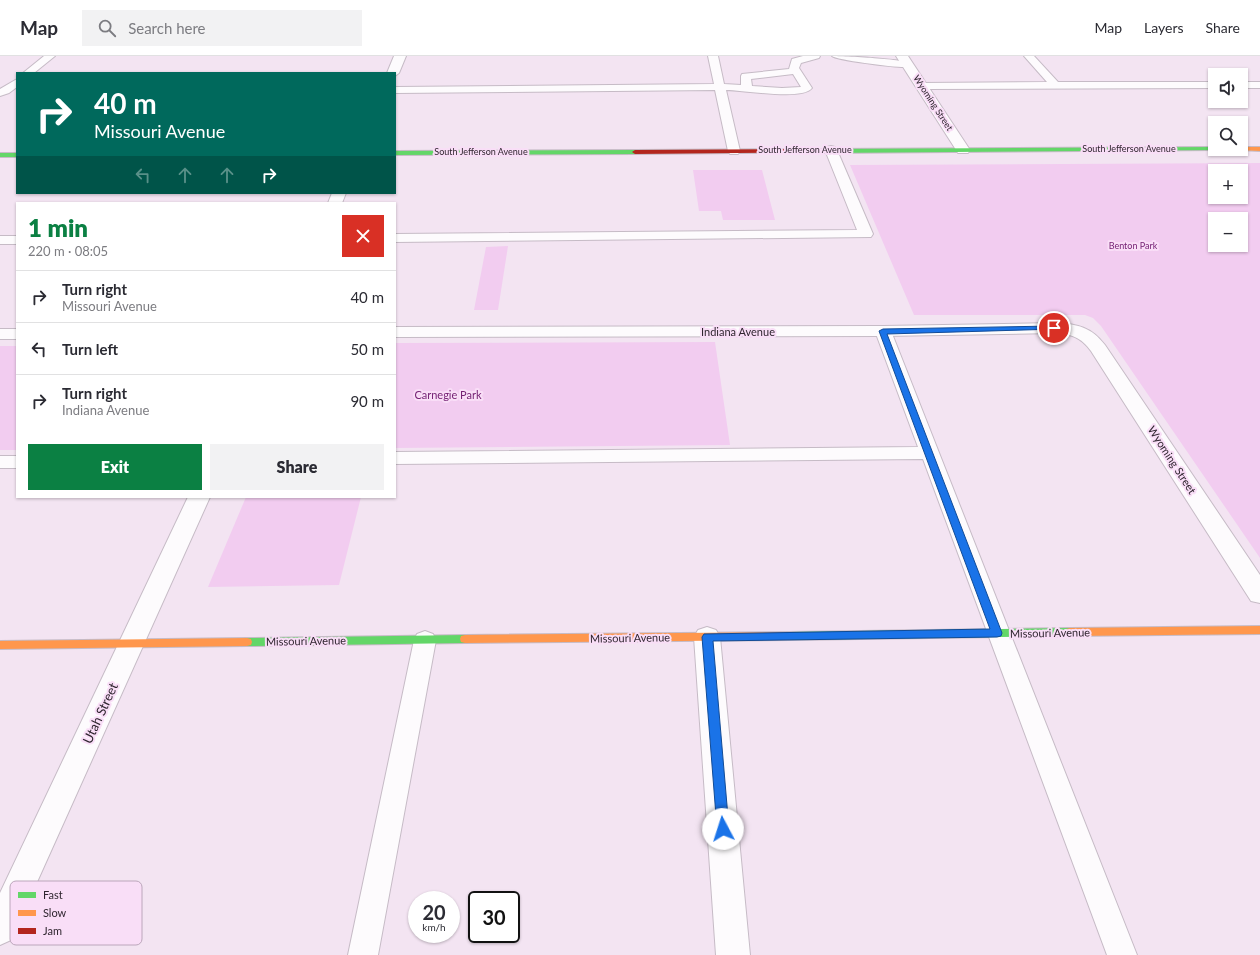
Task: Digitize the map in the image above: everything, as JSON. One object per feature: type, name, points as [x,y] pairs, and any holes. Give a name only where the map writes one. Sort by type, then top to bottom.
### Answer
[{"type":"main road","name":"South Jefferson Avenue","points":[[396,153],[1208,149]]},
{"type":"main road","points":[[1248,149],[1260,149]]},
{"type":"main road","points":[[0,155],[16,155]]},
{"type":"main road","name":"Missouri Avenue","points":[[0,645],[1260,630]]},
{"type":"street","points":[[393,72],[400,56]]},
{"type":"street","name":"Wyoming Street","points":[[905,60],[963,150]]},
{"type":"street","name":"Indiana Avenue","points":[[396,332],[883,331],[1054,328],[1081,331]]},
{"type":"street","name":"Wyoming Street","points":[[1081,331],[1091,337],[1099,348],[1260,594]]},
{"type":"street","points":[[0,334],[16,334]]},
{"type":"street","name":"Utah Street","points":[[22,881],[199,498]]},
{"type":"street","points":[[707,637],[733,955]]},
{"type":"street","name":"Utah Street","points":[[0,929],[10,907]]},
{"type":"lane","points":[[29,72],[50,56]]},
{"type":"lane","points":[[713,56],[734,151]]},
{"type":"lane","points":[[396,90],[720,87],[775,91],[806,90],[807,88],[794,68],[796,61],[815,56]]},
{"type":"lane","points":[[837,56],[852,57],[884,63],[905,60]]},
{"type":"lane","points":[[1028,56],[1056,86]]},
{"type":"lane","points":[[748,88],[746,76],[796,71]]},
{"type":"lane","points":[[2,92],[16,83]]},
{"type":"lane","points":[[922,86],[1208,85]]},
{"type":"lane","points":[[1248,85],[1260,85]]},
{"type":"lane","points":[[2,92],[16,91]]},
{"type":"lane","points":[[396,238],[866,234],[831,150]]},
{"type":"lane","points":[[0,240],[16,240]]},
{"type":"lane","points":[[883,331],[997,633],[1122,955]]},
{"type":"lane","points":[[396,458],[930,453]]},
{"type":"lane","points":[[0,462],[16,462]]},
{"type":"lane","points":[[363,955],[425,640]]},
{"type":"green space","name":"Benton Park","points":[[1260,163],[1260,558],[1101,326],[1093,318],[1085,315],[914,315],[850,165]]},
{"type":"green space","points":[[693,170],[762,170],[775,220],[723,220],[721,211],[699,211]]},
{"type":"green space","points":[[508,246],[498,310],[474,310],[486,247]]},
{"type":"green space","name":"Carnegie Park","points":[[715,342],[730,445],[396,448],[396,343]]},
{"type":"green space","points":[[0,346],[16,346],[16,450],[0,450]]},
{"type":"green space","points":[[246,498],[361,498],[339,585],[208,587]]},
{"type":"traffic: fast","points":[[825,151],[1208,149]]},
{"type":"traffic: fast","points":[[396,153],[635,152]]},
{"type":"traffic: fast","points":[[0,155],[16,155]]},
{"type":"traffic: fast","points":[[790,636],[1070,632]]},
{"type":"traffic: fast","points":[[247,642],[465,639]]},
{"type":"traffic: slow","points":[[1248,149],[1260,149]]},
{"type":"traffic: slow","points":[[1070,632],[1260,630]]},
{"type":"traffic: slow","points":[[465,639],[790,636]]},
{"type":"traffic: slow","points":[[0,645],[247,642]]},
{"type":"traffic: jam","points":[[635,152],[825,151]]},
{"type":"route","points":[[723,829],[707,637],[997,633],[883,331],[1054,328]]}]
